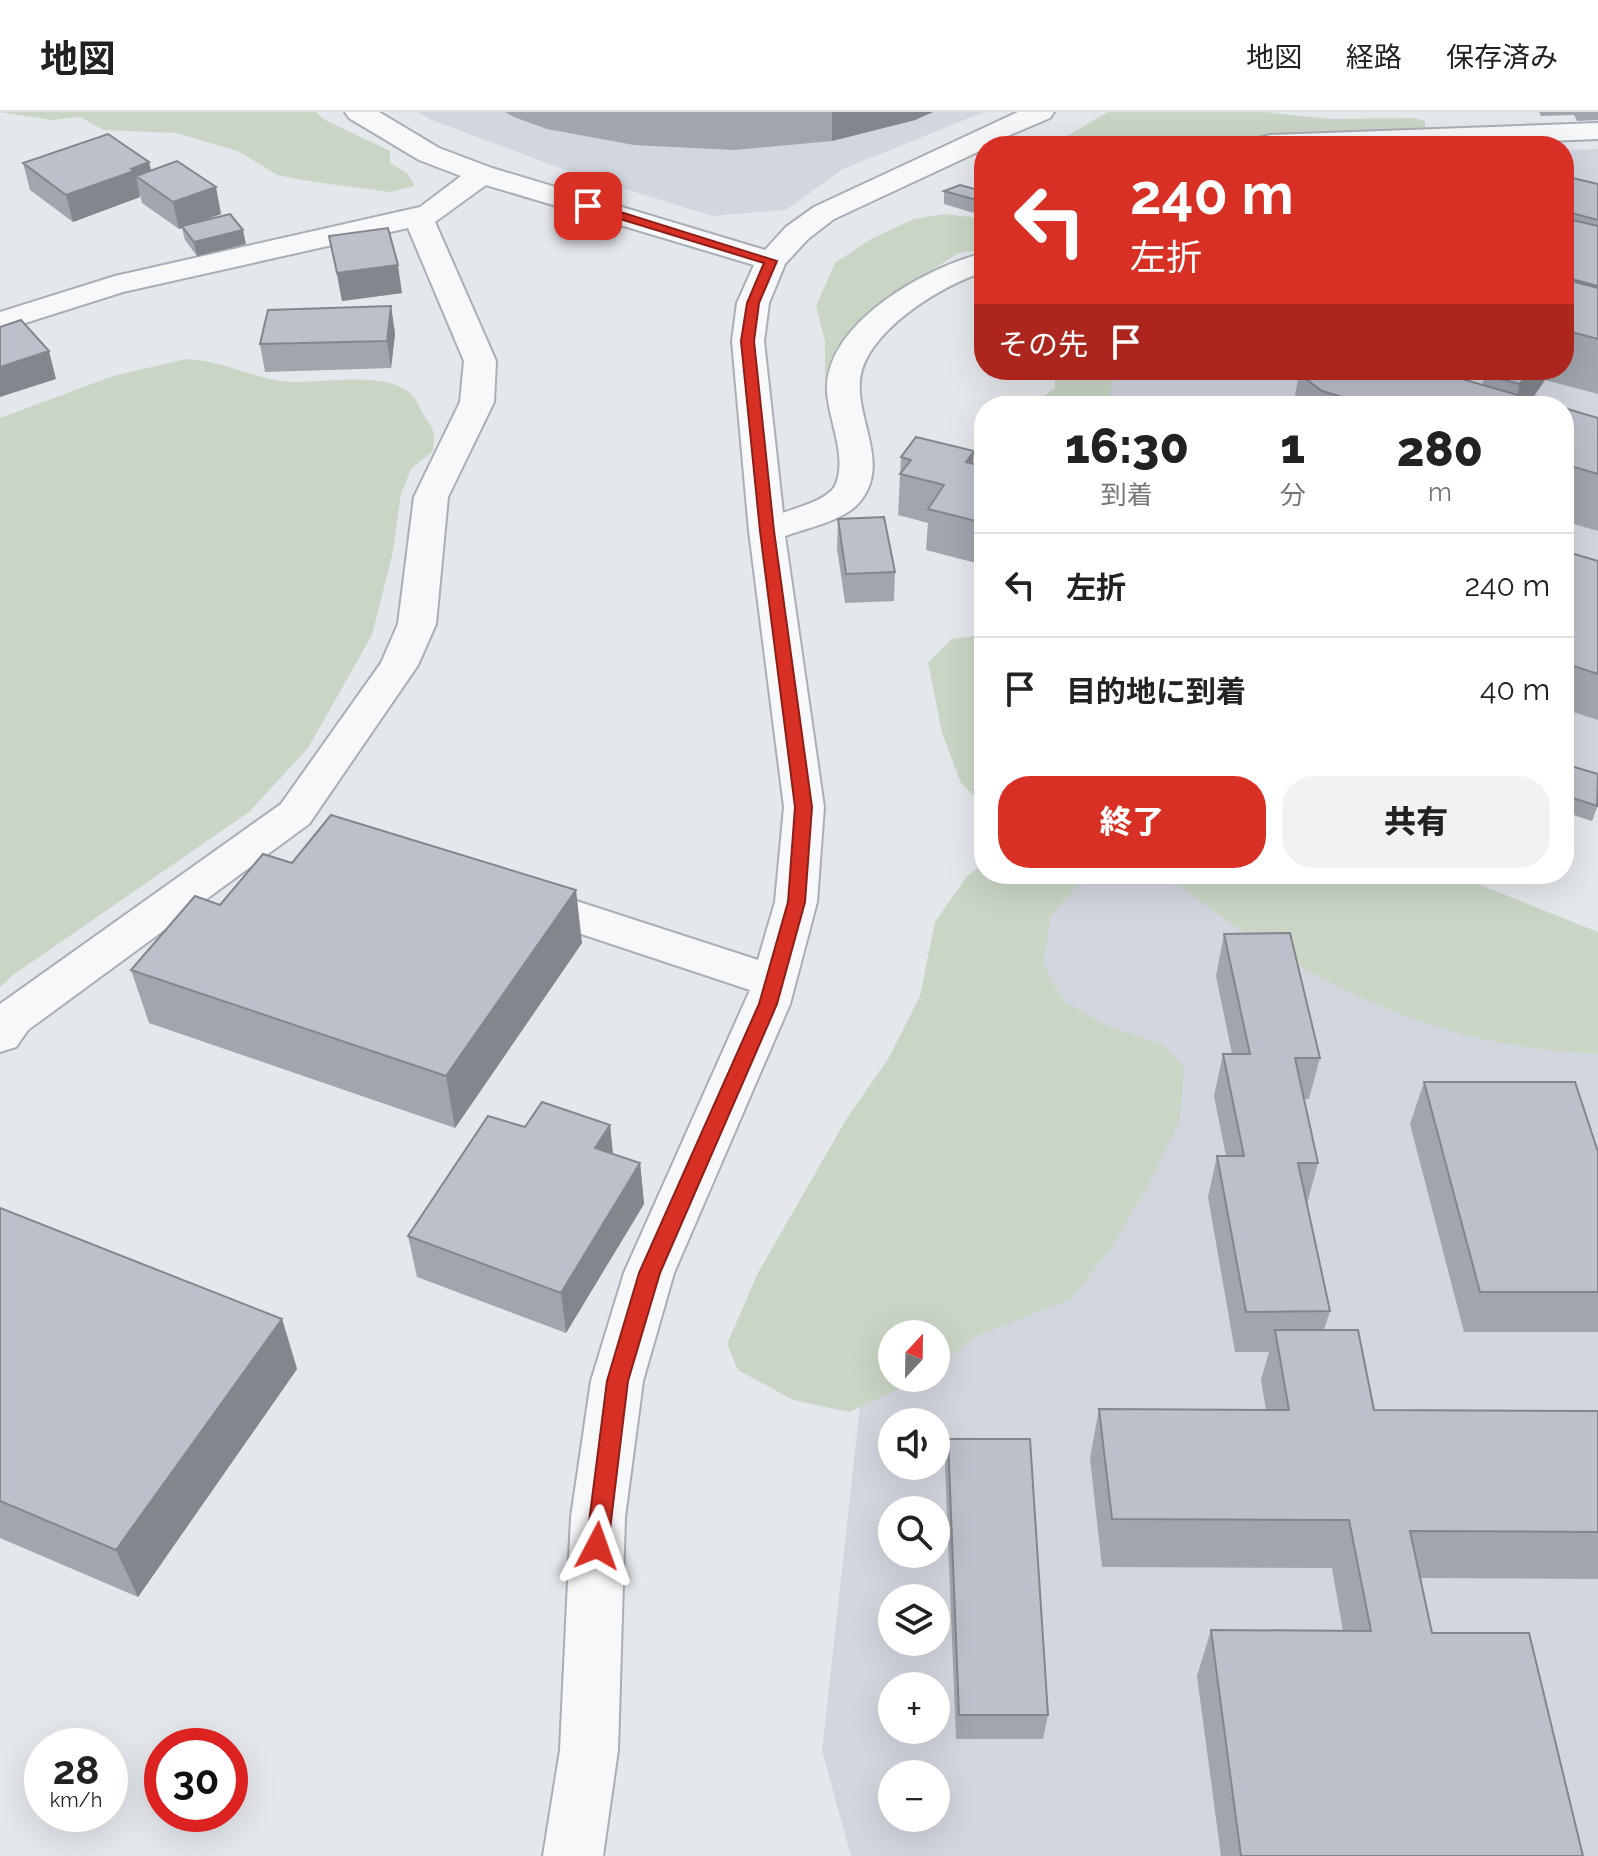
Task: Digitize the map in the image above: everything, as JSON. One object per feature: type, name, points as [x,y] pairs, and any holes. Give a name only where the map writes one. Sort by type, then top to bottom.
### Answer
[{"type":"street","points":[[359,112],[429,154],[482,174],[771,261]]},
{"type":"street","points":[[989,136],[1040,112]]},
{"type":"street","points":[[1432,112],[1448,136]]},
{"type":"street","points":[[1492,136],[1598,131]]},
{"type":"street","points":[[573,1856],[589,1750],[598,1517],[617,1381],[649,1273],[768,1004],[796,902],[804,807],[767,531],[748,341],[753,303],[771,261],[797,233],[824,213],[974,143]]},
{"type":"street","points":[[0,322],[115,285],[418,217],[441,208],[482,174]]},
{"type":"street","points":[[0,1035],[12,1018],[295,814],[399,665],[417,624],[431,497],[477,402],[480,361],[418,217]]},
{"type":"street","points":[[767,531],[844,498],[857,473],[844,379],[853,352],[875,327],[929,285],[962,267],[974,264]]},
{"type":"street","points":[[286,821],[330,835]]},
{"type":"street","points":[[493,889],[774,982]]},
{"type":"shaded area","points":[[419,112],[984,112],[843,169],[786,210],[712,216],[571,172],[429,119]]},
{"type":"shaded area","points":[[1598,149],[1598,778],[1574,770],[1574,396],[1081,396],[1097,380],[1574,380],[1574,150]]},
{"type":"shaded area","points":[[1049,884],[1218,884],[1598,1032],[1598,1856],[851,1856],[822,1751],[872,1297]]},
{"type":"green space","points":[[0,112],[316,112],[325,120],[390,151],[390,163],[407,173],[415,186],[390,192],[314,182],[277,175],[238,151],[176,133],[104,130],[80,117],[51,120]]},
{"type":"green space","points":[[1108,112],[1264,112],[1330,119],[1414,118],[1425,121],[1425,128],[1261,136],[1067,136]]},
{"type":"green space","points":[[946,214],[974,218],[974,251],[958,253],[894,296],[837,397],[825,398],[825,341],[816,306],[835,263],[871,239],[914,219]]},
{"type":"green space","points":[[186,359],[211,362],[281,381],[369,380],[401,387],[414,398],[431,427],[434,434],[433,451],[411,469],[401,494],[392,556],[372,635],[308,748],[249,812],[0,987],[0,418],[113,376]]},
{"type":"green space","points":[[1055,380],[1113,380],[1109,396],[1044,396],[1055,388]]},
{"type":"green space","points":[[974,636],[974,796],[961,783],[942,733],[928,662],[952,639]]},
{"type":"green space","points":[[974,871],[974,884],[1078,884],[1051,916],[1043,963],[1064,1001],[1103,1024],[1161,1044],[1184,1067],[1180,1120],[1147,1187],[1112,1246],[1071,1299],[976,1336],[950,1356],[950,1320],[878,1320],[878,1392],[892,1392],[849,1412],[793,1400],[738,1370],[727,1344],[758,1273],[847,1118],[888,1059],[920,996],[935,922],[967,876]]},
{"type":"green space","points":[[1177,884],[1478,884],[1598,932],[1598,1054],[1499,1042],[1408,1017],[1322,978],[1279,954]]},
{"type":"building","points":[[108,134],[149,162],[131,169],[134,171],[66,195],[23,163]]},
{"type":"building","points":[[177,161],[216,187],[173,202],[136,176]]},
{"type":"building","points":[[1574,178],[1598,184],[1598,220],[1574,214]]},
{"type":"building","points":[[960,185],[974,189],[974,199],[944,191]]},
{"type":"building","points":[[230,214],[243,230],[194,242],[182,226]]},
{"type":"building","points":[[1574,220],[1598,226],[1598,286],[1574,280]]},
{"type":"building","points":[[388,228],[398,265],[337,273],[329,236]]},
{"type":"building","points":[[1574,282],[1598,288],[1598,339],[1574,333]]},
{"type":"building","points":[[391,306],[387,341],[260,344],[268,310]]},
{"type":"building","points":[[21,320],[49,351],[0,367],[0,327]]},
{"type":"building","points":[[1307,380],[1465,380],[1521,396],[1339,396],[1322,391]]},
{"type":"building","points":[[1574,411],[1598,418],[1598,474],[1574,467]]},
{"type":"building","points":[[916,437],[974,451],[966,462],[974,464],[974,520],[928,509],[944,485],[900,474],[911,460],[901,457]]},
{"type":"building","points":[[884,517],[895,572],[846,574],[838,519]]},
{"type":"building","points":[[1574,554],[1598,561],[1598,674],[1574,666]]},
{"type":"building","points":[[1574,767],[1598,774],[1597,806],[1574,798]]},
{"type":"building","points":[[331,815],[576,890],[446,1076],[131,970],[195,896],[220,905],[263,854],[292,863]]},
{"type":"building","points":[[1290,933],[1320,1058],[1295,1058],[1318,1163],[1298,1163],[1330,1311],[1246,1312],[1217,1156],[1244,1156],[1223,1054],[1250,1054],[1224,934]]},
{"type":"building","points":[[1424,1082],[1575,1082],[1598,1152],[1598,1292],[1480,1292]]},
{"type":"building","points":[[542,1102],[610,1125],[595,1148],[640,1163],[561,1293],[408,1236],[488,1116],[525,1127]]},
{"type":"building","points":[[0,1208],[282,1319],[116,1550],[0,1501]]},
{"type":"building","points":[[1275,1330],[1358,1330],[1374,1410],[1598,1411],[1598,1532],[1410,1531],[1432,1633],[1529,1633],[1583,1856],[1241,1856],[1211,1630],[1371,1631],[1349,1520],[1112,1519],[1099,1409],[1289,1410]]},
{"type":"building","points":[[950,1439],[1030,1439],[1048,1715],[959,1715]]},
{"type":"route","points":[[588,206],[771,261],[753,303],[748,341],[767,531],[804,807],[796,902],[768,1004],[649,1273],[617,1381],[598,1517],[597,1546]]}]
